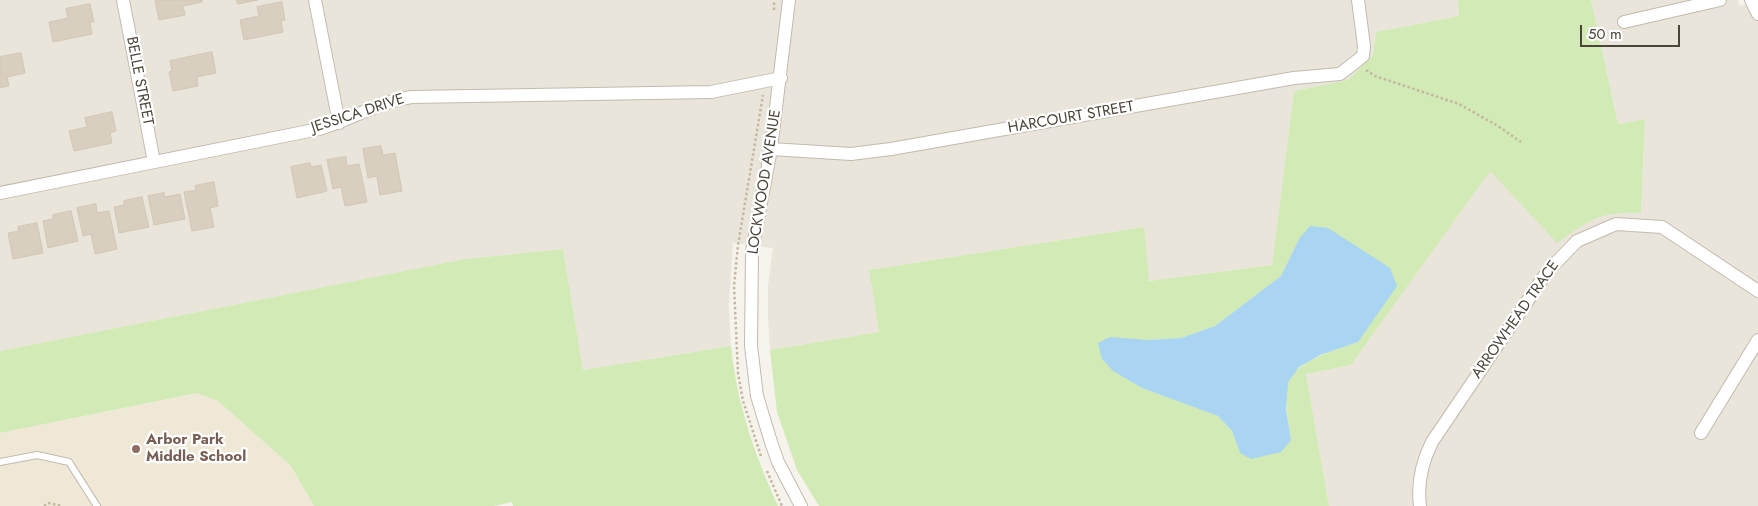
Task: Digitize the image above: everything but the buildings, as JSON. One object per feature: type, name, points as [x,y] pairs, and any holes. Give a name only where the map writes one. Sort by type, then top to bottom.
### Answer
[{"type":"street","name":"BELLE STREET","points":[[123,0],[154,162]]},
{"type":"street","points":[[315,0],[338,123]]},
{"type":"street","name":"LOCKWOOD AVENUE","points":[[790,0],[771,149],[752,251],[751,346],[757,396],[768,435],[778,462],[802,506]]},
{"type":"street","points":[[1358,0],[1364,46],[1359,59]]},
{"type":"street","points":[[1624,22],[1720,0]]},
{"type":"street","points":[[1751,0],[1758,14]]},
{"type":"street","name":"HARCOURT STREET","points":[[771,149],[851,154],[891,149],[1284,80],[1340,74],[1359,59]]},
{"type":"street","name":"JESSICA DRIVE","points":[[0,193],[319,129],[400,99],[412,97],[711,92],[780,78]]},
{"type":"street","name":"ARROWHEAD TRACE","points":[[1420,506],[1418,494],[1419,479],[1425,456],[1432,442],[1547,272],[1576,241],[1616,224],[1662,227],[1758,291]]},
{"type":"street","points":[[1701,433],[1758,340]]},
{"type":"lane","points":[[0,462],[37,454],[69,462],[97,506]]},
{"type":"path","points":[[1359,59],[1376,76],[1459,104],[1498,126],[1521,142]]},
{"type":"path","points":[[44,506],[48,503],[62,506]]},
{"type":"shaded area","points":[[0,0],[1458,0],[1459,16],[1376,32],[1373,55],[1348,80],[1294,91],[1272,265],[1148,281],[1144,227],[869,270],[879,332],[770,350],[768,286],[773,248],[733,243],[729,305],[731,346],[583,370],[563,249],[465,259],[0,351]]},
{"type":"shaded area","points":[[1591,0],[1738,0],[1740,6],[1758,2],[1758,506],[1329,506],[1306,374],[1351,365],[1490,170],[1557,242],[1585,223],[1603,216],[1619,212],[1641,213],[1645,119],[1618,124]]},
{"type":"shaded area","name":"Arbor Park Middle School","points":[[197,393],[218,401],[291,466],[314,506],[0,506],[0,433]]},
{"type":"green space","points":[[1458,0],[1591,0],[1618,124],[1645,119],[1641,213],[1616,214],[1596,219],[1578,228],[1557,243],[1490,171],[1351,365],[1306,374],[1329,506],[819,506],[797,470],[777,412],[770,350],[879,332],[869,270],[1144,227],[1149,281],[1272,265],[1294,91],[1348,80],[1373,55],[1376,32],[1459,16]],"holes":[[[1299,239],[1358,342],[1318,356],[1300,367],[1293,374],[1288,382],[1286,395],[1291,440],[1240,453],[1232,431],[1218,416],[1142,388],[1114,371],[1102,359],[1147,340],[1181,338],[1215,326],[1281,276]]]},
{"type":"green space","points":[[563,249],[583,370],[731,346],[742,408],[761,467],[778,506],[513,506],[512,502],[494,506],[314,506],[291,466],[218,401],[197,393],[0,433],[0,351],[465,259]]},
{"type":"water","points":[[1310,226],[1328,228],[1390,268],[1397,286],[1358,342],[1320,355],[1299,367],[1288,382],[1286,409],[1291,440],[1281,452],[1251,459],[1240,453],[1232,431],[1218,416],[1142,388],[1113,371],[1102,359],[1098,343],[1110,337],[1147,340],[1181,338],[1215,326],[1281,276],[1299,239]]},
{"type":"place","name":"Arbor Park Middle School","points":[[136,449]]}]
